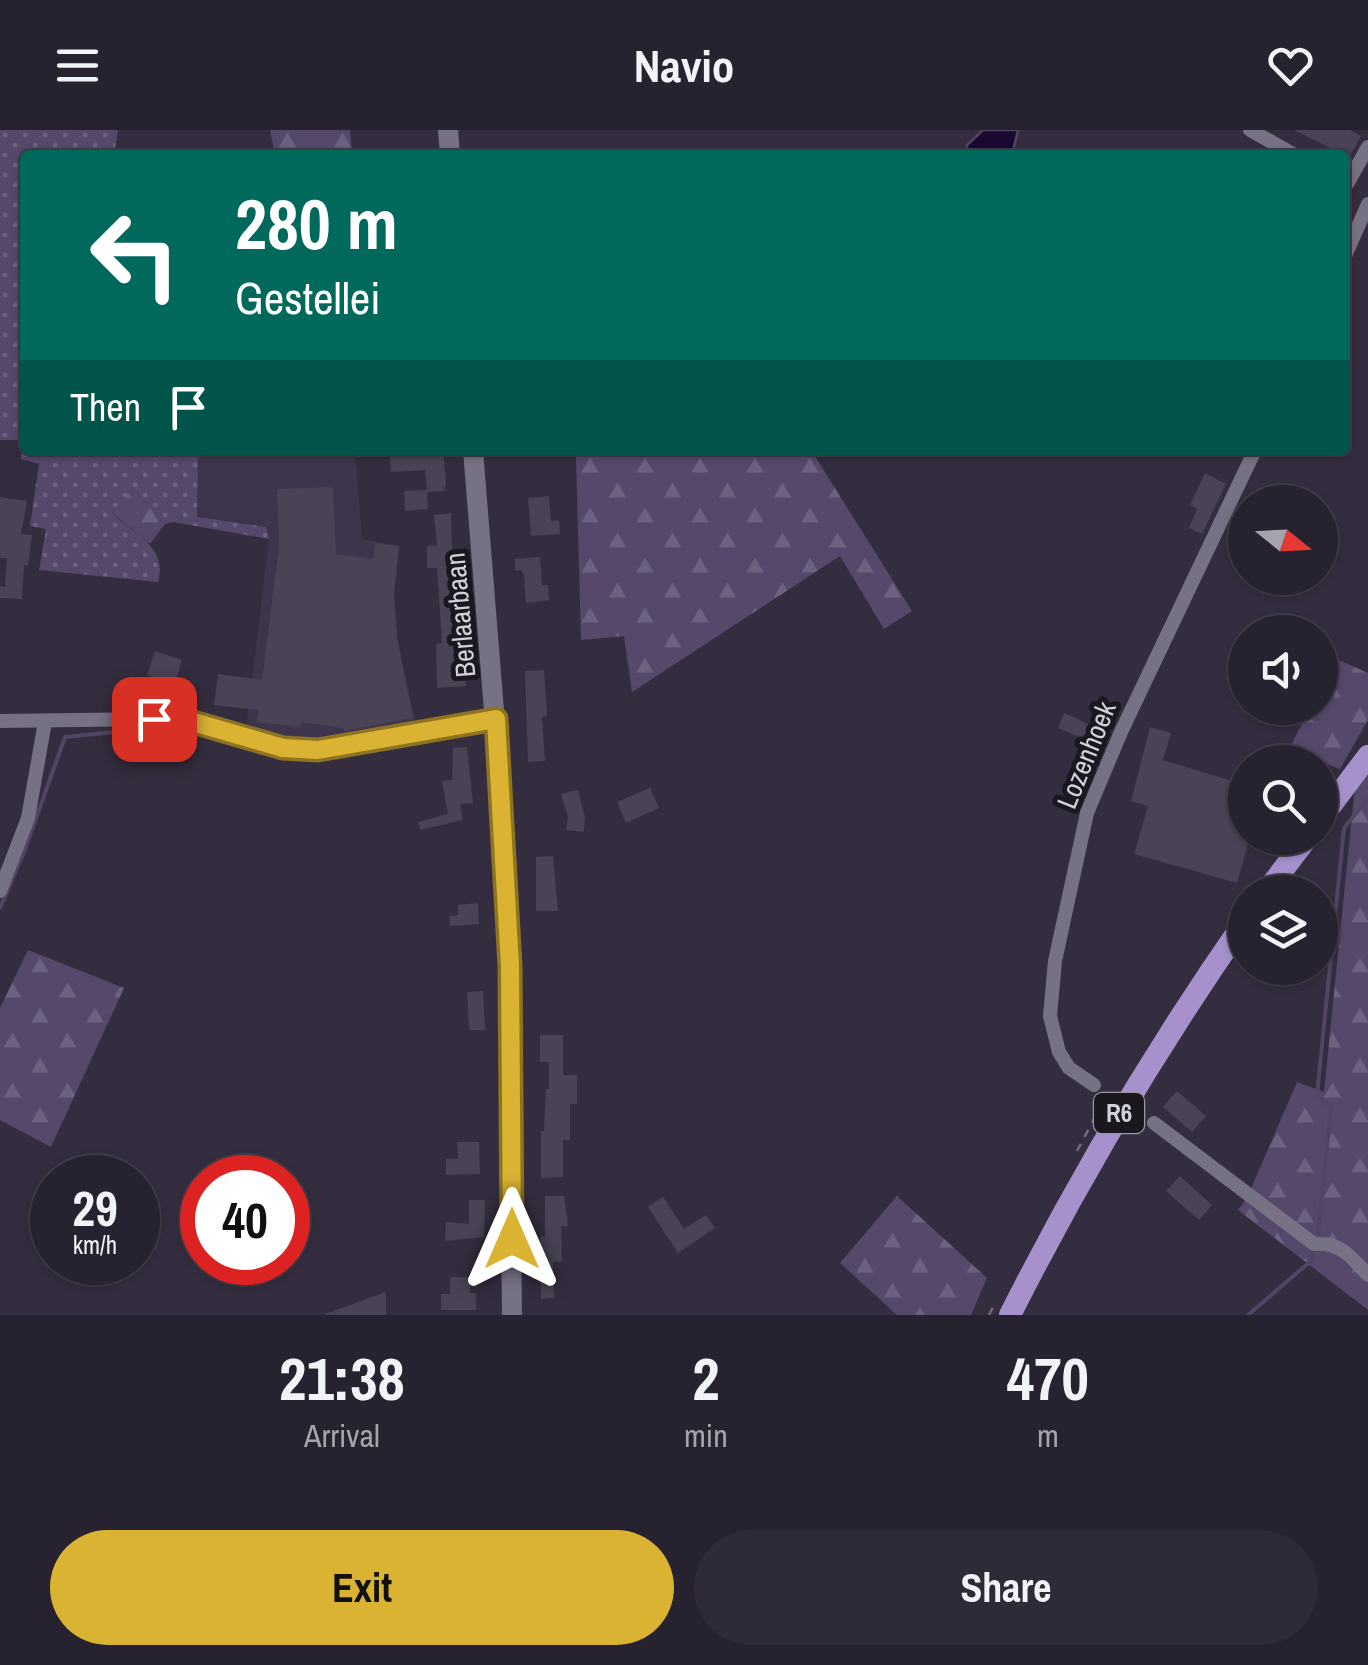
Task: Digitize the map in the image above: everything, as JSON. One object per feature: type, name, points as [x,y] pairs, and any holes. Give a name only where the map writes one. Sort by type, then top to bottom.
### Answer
[{"type":"main road","points":[[1338,796],[1368,756]]},
{"type":"main road","points":[[1279,875],[1294,855]]},
{"type":"main road","name":"R6","points":[[1010,1315],[1101,1144],[1157,1051],[1228,946]]},
{"type":"street","points":[[1250,130],[1286,150]]},
{"type":"street","points":[[1350,177],[1368,146]]},
{"type":"street","points":[[1350,245],[1368,204]]},
{"type":"street","name":"Berlaarbaan","points":[[474,455],[496,719],[510,966],[512,1315]]},
{"type":"street","name":"Lozenhoek","points":[[1094,1084],[1069,1068],[1059,1052],[1050,1016],[1055,960],[1087,814],[1120,732],[1253,455]]},
{"type":"street","points":[[0,721],[193,722],[254,742],[318,750],[496,719]]},
{"type":"street","points":[[0,890],[28,818],[45,722]]},
{"type":"street","points":[[1154,1122],[1314,1244],[1329,1242],[1342,1248],[1368,1275]]},
{"type":"shaded area","points":[[983,130],[1018,130],[1013,150],[967,150],[967,145]]},
{"type":"shaded area","points":[[198,455],[355,455],[362,539],[399,546],[394,594],[397,639],[418,733],[317,750],[245,738],[269,539],[266,527],[197,517]]},
{"type":"green space","points":[[0,130],[118,130],[115,150],[20,150],[20,440],[0,440]]},
{"type":"green space","points":[[270,130],[350,130],[352,150],[274,150]]},
{"type":"green space","points":[[21,455],[198,455],[197,517],[266,527],[269,539],[173,522],[165,524],[132,489],[112,513],[154,550],[160,570],[158,582],[39,570],[46,529],[30,526],[39,464],[21,459]]},
{"type":"green space","points":[[814,455],[912,611],[884,629],[840,556],[632,692],[624,636],[581,640],[576,456]]},
{"type":"green space","points":[[132,489],[165,524],[150,544],[112,513]]},
{"type":"green space","points":[[1338,660],[1368,673],[1368,720],[1340,769],[1338,745],[1291,745],[1301,725],[1338,725]]},
{"type":"green space","points":[[1357,767],[1368,769],[1368,1310],[1238,1210],[1247,1198],[1297,1082],[1324,1092],[1335,985],[1338,985]]},
{"type":"green space","points":[[28,950],[124,988],[51,1147],[0,1120],[0,1008]]},
{"type":"green space","points":[[897,1196],[987,1278],[971,1315],[897,1315],[840,1263]]},
{"type":"building","points":[[1294,130],[1350,130],[1361,136],[1350,155],[1350,150],[1335,150]]},
{"type":"building","points":[[443,455],[444,491],[427,492],[428,509],[405,511],[404,491],[427,490],[425,470],[391,472],[390,457]]},
{"type":"building","points":[[1205,473],[1226,484],[1202,534],[1189,528],[1197,509],[1190,505]]},
{"type":"building","points":[[333,487],[336,554],[373,559],[375,543],[399,546],[394,594],[397,637],[413,718],[344,731],[301,722],[300,727],[257,722],[259,710],[214,705],[218,674],[262,680],[279,546],[277,489]]},
{"type":"building","points":[[549,496],[551,521],[559,520],[560,534],[531,536],[528,498]]},
{"type":"building","points":[[0,497],[27,501],[21,534],[32,535],[28,566],[24,565],[22,599],[0,598],[0,586],[5,587],[7,558],[0,558]]},
{"type":"building","points":[[451,513],[453,580],[457,580],[466,686],[437,688],[436,644],[442,643],[437,568],[427,568],[427,546],[437,545],[434,515]]},
{"type":"building","points":[[540,557],[542,585],[548,585],[549,600],[526,603],[524,575],[521,570],[515,571],[515,559]]},
{"type":"building","points":[[155,651],[182,660],[174,685],[147,675]]},
{"type":"building","points":[[544,670],[545,761],[528,762],[525,671]]},
{"type":"building","points":[[1064,713],[1095,727],[1088,741],[1058,728]]},
{"type":"building","points":[[1150,727],[1171,733],[1163,760],[1228,780],[1228,855],[1245,855],[1239,875],[1228,875],[1228,880],[1134,854],[1148,806],[1131,801]]},
{"type":"building","points":[[467,747],[473,803],[460,804],[463,820],[420,830],[418,822],[448,814],[442,781],[452,780],[453,748]]},
{"type":"building","points":[[650,788],[659,808],[626,823],[617,802]]},
{"type":"building","points":[[578,790],[585,817],[584,832],[566,830],[568,817],[561,794]]},
{"type":"building","points":[[553,856],[558,911],[536,911],[536,857]]},
{"type":"building","points":[[478,903],[479,924],[450,926],[449,916],[458,915],[458,905]]},
{"type":"building","points":[[483,991],[485,1030],[469,1030],[467,992]]},
{"type":"building","points":[[540,1035],[563,1035],[563,1075],[577,1075],[577,1104],[570,1104],[570,1140],[563,1140],[563,1177],[541,1178],[541,1131],[549,1089],[549,1062],[540,1062]]},
{"type":"building","points":[[1177,1091],[1206,1116],[1192,1132],[1163,1107]]},
{"type":"building","points":[[457,1142],[479,1142],[480,1174],[446,1175],[446,1159],[458,1159]]},
{"type":"building","points":[[1180,1176],[1212,1205],[1199,1220],[1166,1191]]},
{"type":"building","points":[[545,1196],[564,1196],[568,1226],[561,1226],[562,1262],[553,1262],[554,1298],[541,1299],[540,1237],[545,1236]]},
{"type":"building","points":[[663,1197],[684,1229],[706,1215],[715,1228],[678,1253],[648,1207]]},
{"type":"building","points":[[469,1200],[485,1200],[484,1237],[445,1241],[446,1222],[469,1224]]},
{"type":"building","points":[[450,1277],[470,1277],[470,1293],[476,1293],[476,1310],[441,1310],[441,1294],[450,1294]]},
{"type":"building","points":[[386,1292],[386,1315],[325,1315],[325,1314]]},
{"type":"waterway","points":[[117,715],[120,704]]},
{"type":"waterway","points":[[0,908],[65,737],[113,732],[115,724]]},
{"type":"waterway","points":[[1317,1241],[1331,1108],[1317,1095],[1344,828],[1368,798]]},
{"type":"waterway","points":[[1248,1315],[1312,1260],[1314,1250]]},
{"type":"route","points":[[154,719],[193,722],[283,748],[318,750],[496,719],[510,966],[512,1239]]}]
